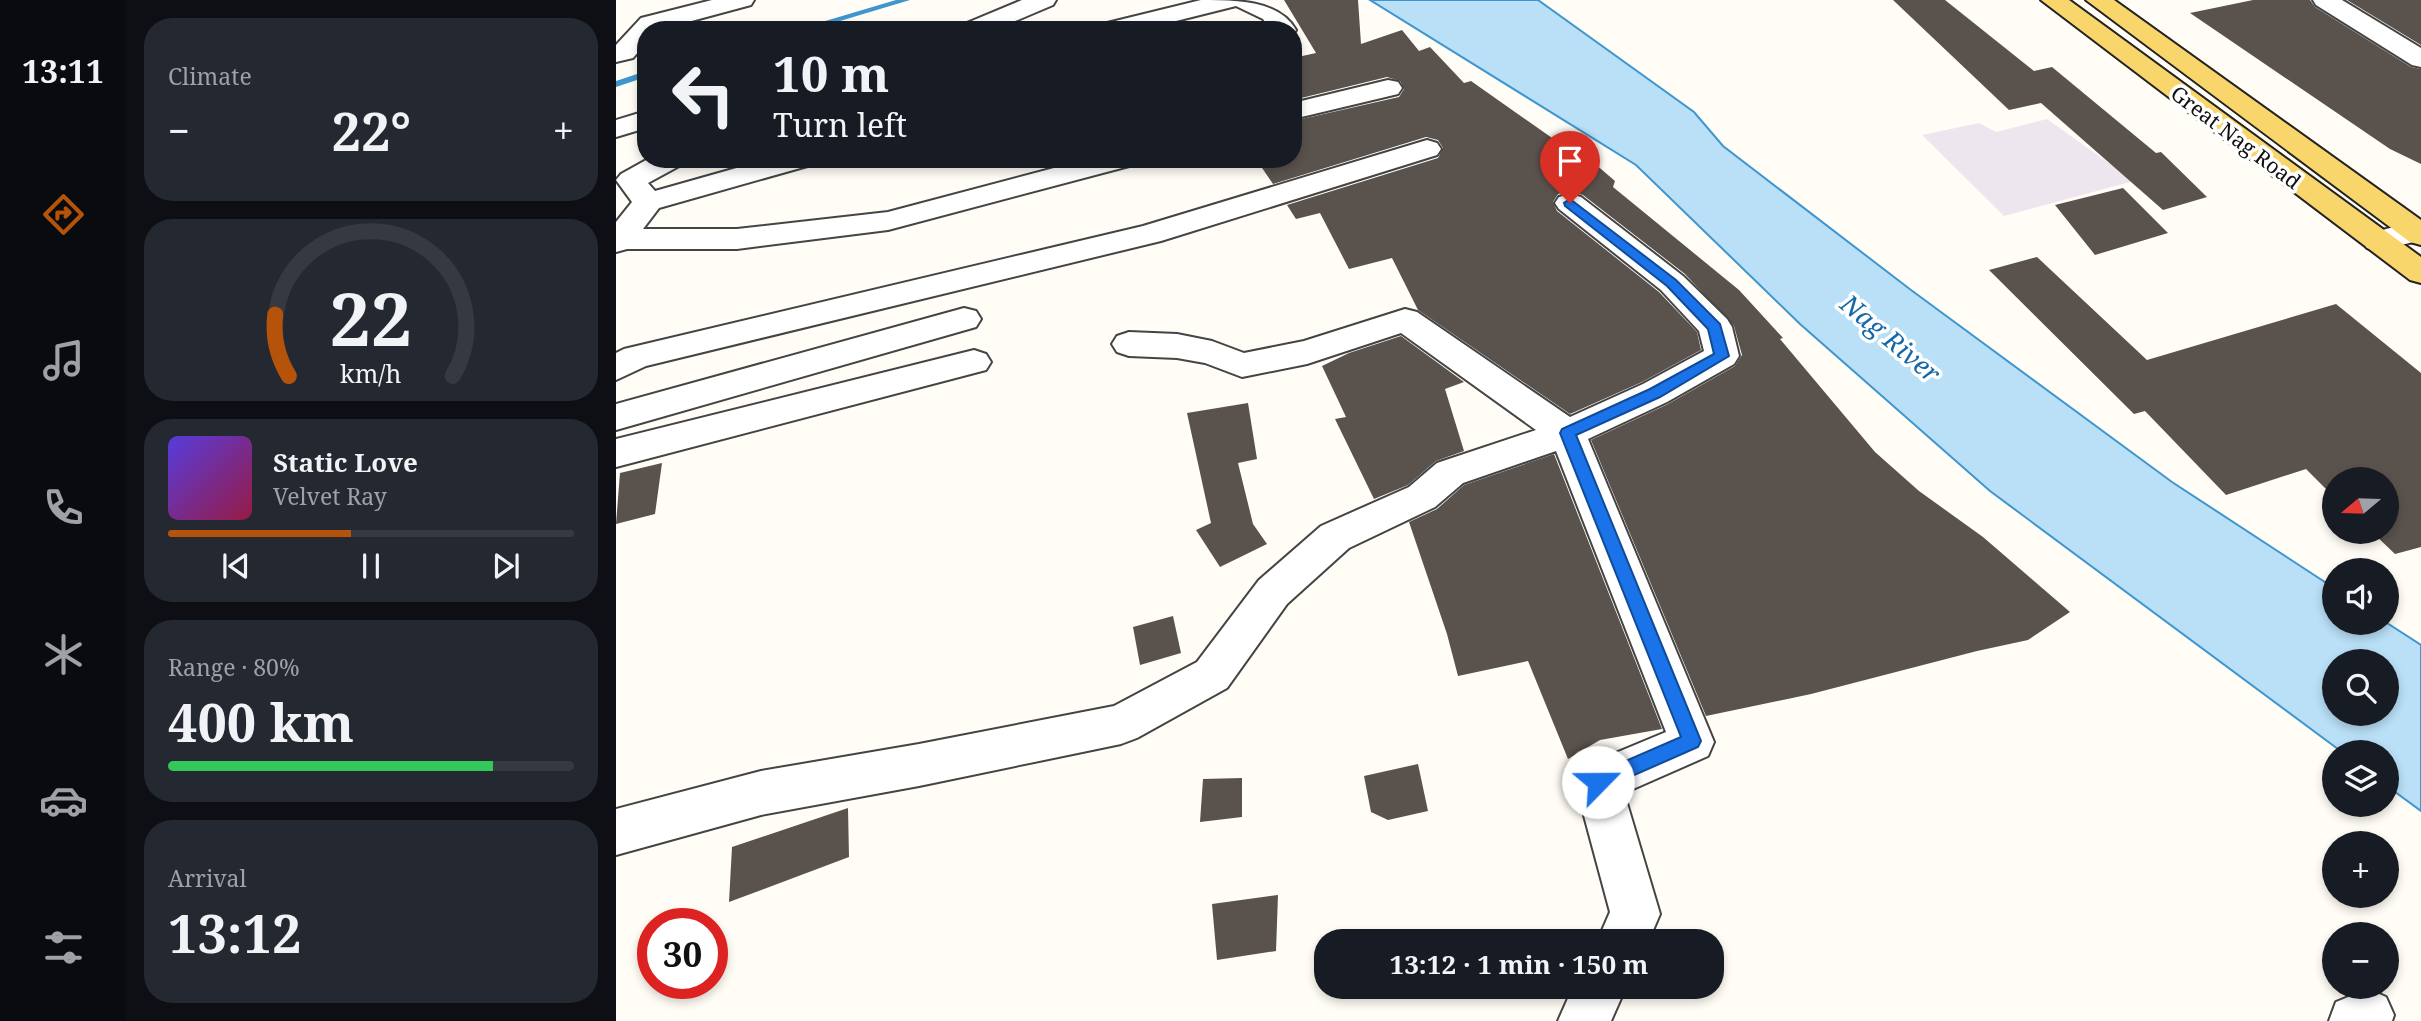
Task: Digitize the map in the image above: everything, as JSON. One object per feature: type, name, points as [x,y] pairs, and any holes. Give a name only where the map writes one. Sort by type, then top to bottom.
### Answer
[{"type":"main road","name":"Great Nag Road","points":[[2053,0],[2421,273]]},
{"type":"main road","name":"Great Nag Road","points":[[2098,0],[2419,232]]},
{"type":"street","points":[[658,21],[742,0]]},
{"type":"street","points":[[993,21],[1044,0]]},
{"type":"street","points":[[1145,21],[1232,0]]},
{"type":"street","points":[[1242,0],[1266,10],[1279,21]]},
{"type":"street","points":[[2325,0],[2421,59]]},
{"type":"street","points":[[616,54],[624,52],[637,38]]},
{"type":"street","points":[[1302,109],[1388,88]]},
{"type":"street","points":[[616,129],[637,122]]},
{"type":"street","points":[[616,368],[636,357],[1150,234],[1427,149]]},
{"type":"street","points":[[648,202],[631,180],[654,168]]},
{"type":"street","points":[[618,241],[648,202],[769,168]]},
{"type":"street","points":[[618,241],[737,239],[888,222],[1089,168]]},
{"type":"street","points":[[616,832],[761,793],[919,765],[1121,724],[1212,675],[1273,592],[1335,537],[1422,497],[1450,473],[1567,433],[1655,393],[1722,356],[1715,327],[1672,283],[1570,203]]},
{"type":"street","points":[[2378,242],[2419,232]]},
{"type":"street","points":[[616,417],[964,319]]},
{"type":"street","points":[[1129,344],[1177,346],[1212,354],[1242,365],[1307,352],[1405,320],[1567,433],[1692,741],[1598,782],[1635,914],[1628,929]]},
{"type":"street","points":[[616,453],[974,362]]},
{"type":"street","points":[[1584,1021],[1594,999]]},
{"type":"shaded area","points":[[2047,119],[2134,181],[2004,216],[1922,135],[1979,123],[1996,132]]},
{"type":"water","name":"Nag River","points":[[1370,0],[1538,0],[1694,112],[1723,146],[1911,290],[2172,482],[2322,580],[2322,635],[2399,635],[2399,631],[2421,645],[2421,811],[2399,795],[2399,740],[2326,740],[1990,491],[1800,324],[1636,165]]},
{"type":"building","points":[[1284,0],[1358,0],[1361,44],[1402,30],[1419,51],[1430,47],[1464,83],[1471,81],[1582,159],[1587,157],[1615,181],[1613,187],[1739,290],[1783,338],[1780,339],[1875,452],[1919,491],[1983,537],[2070,612],[2028,640],[1811,694],[1706,716],[1591,440],[1668,404],[1735,366],[1742,355],[1734,326],[1685,274],[1583,195],[1571,191],[1558,194],[1553,202],[1557,211],[1659,292],[1697,332],[1701,350],[1642,382],[1570,414],[1418,310],[1392,258],[1349,269],[1320,213],[1296,219],[1287,205],[1438,158],[1443,148],[1438,140],[1426,137],[1273,184],[1262,168],[1302,168],[1302,119],[1399,97],[1404,89],[1400,81],[1387,77],[1302,98],[1302,56],[1316,53],[1302,30],[1302,21],[1297,21]]},
{"type":"building","points":[[1893,0],[1945,0],[2034,71],[2052,67],[2156,153],[2161,152],[2207,197],[2163,210],[2041,103],[2009,110]]},
{"type":"building","points":[[2253,0],[2310,0],[2315,7],[2411,67],[2421,69],[2421,164],[2390,149],[2190,13]]},
{"type":"building","points":[[2347,0],[2421,0],[2421,45]]},
{"type":"building","points":[[2123,188],[2168,233],[2095,255],[2055,205]]},
{"type":"building","points":[[2037,257],[2147,360],[2336,304],[2421,373],[2421,547],[2395,554],[2385,544],[2399,544],[2399,467],[2322,467],[2322,485],[2306,469],[2226,495],[2145,411],[2134,414],[1989,270]]},
{"type":"building","points":[[1401,336],[1464,382],[1445,389],[1464,451],[1436,461],[1408,485],[1374,499],[1335,419],[1346,417],[1322,366],[1349,353]]},
{"type":"building","points":[[1248,403],[1257,459],[1238,463],[1253,524],[1267,544],[1220,567],[1196,530],[1211,523],[1187,413]]},
{"type":"building","points":[[1554,454],[1662,729],[1600,740],[1568,759],[1528,661],[1458,676],[1447,634],[1409,522],[1437,509],[1464,485]]},
{"type":"building","points":[[662,463],[655,514],[616,524],[620,473]]},
{"type":"building","points":[[1173,616],[1181,653],[1140,665],[1133,627]]},
{"type":"building","points":[[1418,764],[1428,811],[1388,820],[1371,812],[1364,776]]},
{"type":"building","points":[[1242,778],[1242,817],[1200,822],[1203,779]]},
{"type":"building","points":[[848,808],[849,857],[729,902],[732,847]]},
{"type":"building","points":[[1278,895],[1276,951],[1217,960],[1212,904]]},
{"type":"waterway","points":[[831,21],[906,0]]},
{"type":"waterway","points":[[616,84],[637,77]]},
{"type":"route","points":[[1570,203],[1672,283],[1715,327],[1722,356],[1655,393],[1567,433],[1692,741],[1598,782]]}]
